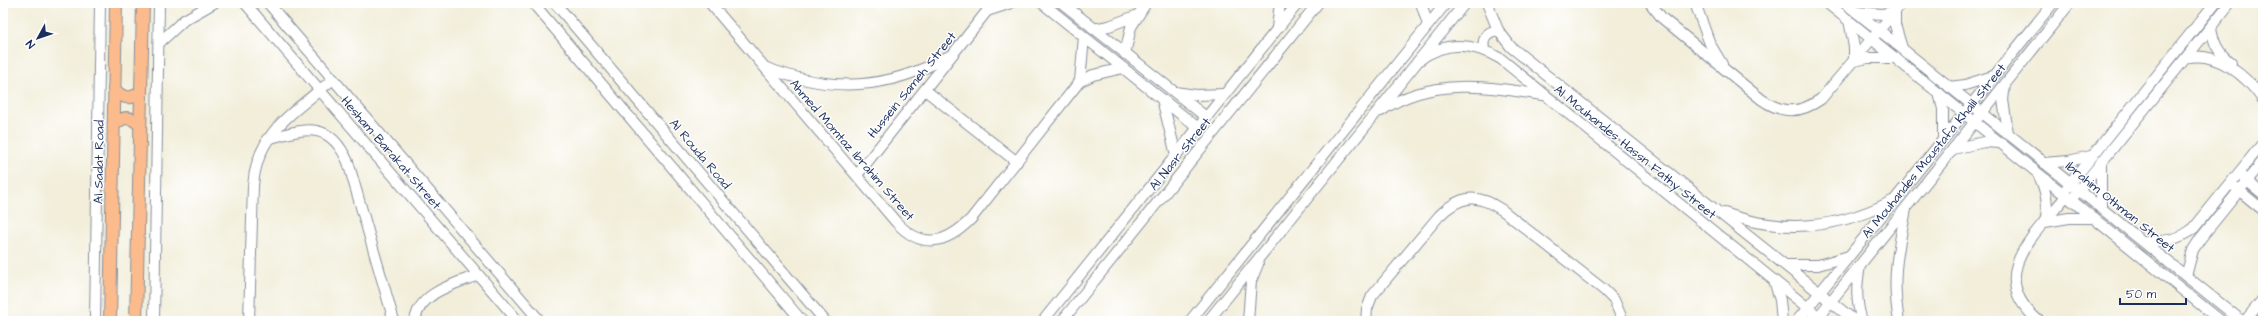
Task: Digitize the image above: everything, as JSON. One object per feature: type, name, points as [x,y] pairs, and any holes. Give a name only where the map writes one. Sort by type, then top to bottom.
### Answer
[{"type":"main road","name":"Al Sadat Road","points":[[110,321],[116,3]]},
{"type":"main road","points":[[136,321],[143,3]]},
{"type":"main road","points":[[114,89],[120,95],[127,98],[134,97],[141,92]]},
{"type":"main road","points":[[114,125],[119,120],[127,118],[134,120],[140,125]]},
{"type":"street","points":[[94,321],[100,3]]},
{"type":"street","points":[[154,321],[159,3]]},
{"type":"street","points":[[159,44],[184,20],[214,3]]},
{"type":"street","name":"Hesham Barakat Street","points":[[245,3],[518,321]]},
{"type":"street","name":"Hesham Barakat Street","points":[[268,3],[540,321]]},
{"type":"street","points":[[533,3],[802,321]]},
{"type":"street","name":"Al Rouda Road","points":[[555,3],[826,321]]},
{"type":"street","name":"Ahmed Momtaz Ibrahim Street","points":[[710,3],[904,231],[925,241],[937,241],[959,232],[1017,162],[1080,81]]},
{"type":"street","name":"Hussein Sameh Street","points":[[857,175],[989,7],[1011,3]]},
{"type":"street","points":[[1042,3],[1198,128]]},
{"type":"street","points":[[1062,3],[1171,91],[1206,117]]},
{"type":"street","points":[[1125,54],[1127,40],[1138,14],[1146,3]]},
{"type":"street","points":[[1277,28],[1280,3]]},
{"type":"street","points":[[1043,321],[1298,3]]},
{"type":"street","name":"Al Nasr Street","points":[[1062,321],[1318,3]]},
{"type":"street","points":[[1421,3],[1428,25]]},
{"type":"street","points":[[1190,321],[1446,3]]},
{"type":"street","points":[[1208,321],[1465,3]]},
{"type":"street","name":"Al Mouhandes Hassn Fathy Street","points":[[1487,3],[1498,30],[1511,47],[1717,210],[1854,321]]},
{"type":"street","points":[[1650,3],[1662,18],[1726,70],[1772,107],[1784,111],[1798,111],[1810,107],[1821,99],[1902,3]]},
{"type":"street","points":[[1695,3],[1710,44],[1726,70]]},
{"type":"street","name":"Ibrahim Othman Street","points":[[1827,3],[2221,321]]},
{"type":"street","name":"Ibrahim Othman Street","points":[[1845,3],[1971,105],[2244,321]]},
{"type":"street","name":"Al Mouhandes Moustafa Khalil Street","points":[[1797,321],[2053,3]]},
{"type":"street","name":"Al Mouhandes Moustafa Khalil Street","points":[[1819,319],[1830,302],[1860,264],[2070,3]]},
{"type":"street","points":[[2039,321],[2023,307],[2016,294],[2014,280],[2015,266],[2022,252],[2066,196],[2070,183],[2215,3]]},
{"type":"street","points":[[2066,196],[2078,190],[2230,3]]},
{"type":"street","points":[[1856,11],[1875,14],[1895,12]]},
{"type":"street","points":[[1895,12],[1898,38],[1903,50]]},
{"type":"street","points":[[1093,28],[1109,26],[1138,14]]},
{"type":"street","points":[[1287,16],[1299,26]]},
{"type":"street","points":[[1849,20],[1854,48],[1854,61]]},
{"type":"street","points":[[2211,27],[2212,38],[2217,49],[2257,91],[2263,100]]},
{"type":"street","points":[[1484,50],[1482,43],[1485,36],[1490,32],[1498,30]]},
{"type":"street","points":[[1084,37],[1080,81],[1123,68]]},
{"type":"street","name":"Al Mouhandes Hassn Fathy Street","points":[[1418,61],[1431,50],[1448,46],[1466,46],[1484,50],[1501,59],[1543,95],[1774,280],[1819,319]]},
{"type":"street","points":[[765,68],[792,78],[819,84],[861,84],[899,78],[929,67],[954,53]]},
{"type":"street","points":[[2186,58],[2197,55],[2210,56],[2263,86]]},
{"type":"street","points":[[1854,61],[1868,58],[1896,58]]},
{"type":"street","points":[[1949,86],[1965,86],[1995,75]]},
{"type":"street","points":[[249,321],[254,170],[259,154],[267,139],[275,129],[333,79]]},
{"type":"street","points":[[2005,84],[2003,107],[2008,133]]},
{"type":"street","points":[[1369,121],[1382,110],[1399,101],[1428,92],[1452,87],[1489,86],[1543,95]]},
{"type":"street","points":[[925,90],[1017,162]]},
{"type":"street","points":[[1171,91],[1196,95],[1225,94]]},
{"type":"street","points":[[1939,93],[1943,109],[1943,140]]},
{"type":"street","points":[[1162,99],[1176,155]]},
{"type":"street","points":[[267,139],[298,130],[314,129],[330,134],[341,146],[348,162],[394,321]]},
{"type":"street","points":[[1953,149],[1984,142],[2000,143]]},
{"type":"street","points":[[2143,241],[2172,241],[2184,236],[2194,228],[2263,143]]},
{"type":"street","points":[[668,161],[675,157],[680,149]]},
{"type":"street","points":[[2044,163],[2068,161],[2091,156]]},
{"type":"street","points":[[2186,276],[2193,250],[2263,160]]},
{"type":"street","points":[[1318,162],[1329,171]]},
{"type":"street","points":[[2101,162],[2101,208]]},
{"type":"street","points":[[2238,173],[2263,194]]},
{"type":"street","points":[[2038,174],[2047,198],[2048,211],[2045,222]]},
{"type":"street","points":[[690,188],[695,181],[703,177]]},
{"type":"street","points":[[2230,183],[2263,210]]},
{"type":"street","points":[[1366,321],[1367,309],[1372,296],[1440,216],[1449,206],[1462,200],[1476,198],[1490,202],[1502,210],[1604,290],[1614,300],[1623,321]]},
{"type":"street","points":[[1717,210],[1742,220],[1768,225],[1808,226],[1847,220],[1872,211],[1895,199]]},
{"type":"street","points":[[1899,321],[1895,301],[1894,276],[1897,250],[1907,206]]},
{"type":"street","points":[[2045,222],[2069,218],[2092,218]]},
{"type":"street","points":[[1112,236],[1123,244]]},
{"type":"street","points":[[1248,321],[1251,281],[1261,256]]},
{"type":"street","points":[[1785,265],[1818,265],[1849,256]]},
{"type":"street","points":[[1860,264],[1856,286],[1858,308],[1862,321]]},
{"type":"street","points":[[415,321],[420,307],[428,298],[439,291],[478,275]]},
{"type":"street","points":[[1774,280],[1780,300],[1782,321]]},
{"type":"street","points":[[2244,321],[2263,299]]},
{"type":"street","points":[[518,321],[531,310]]}]
